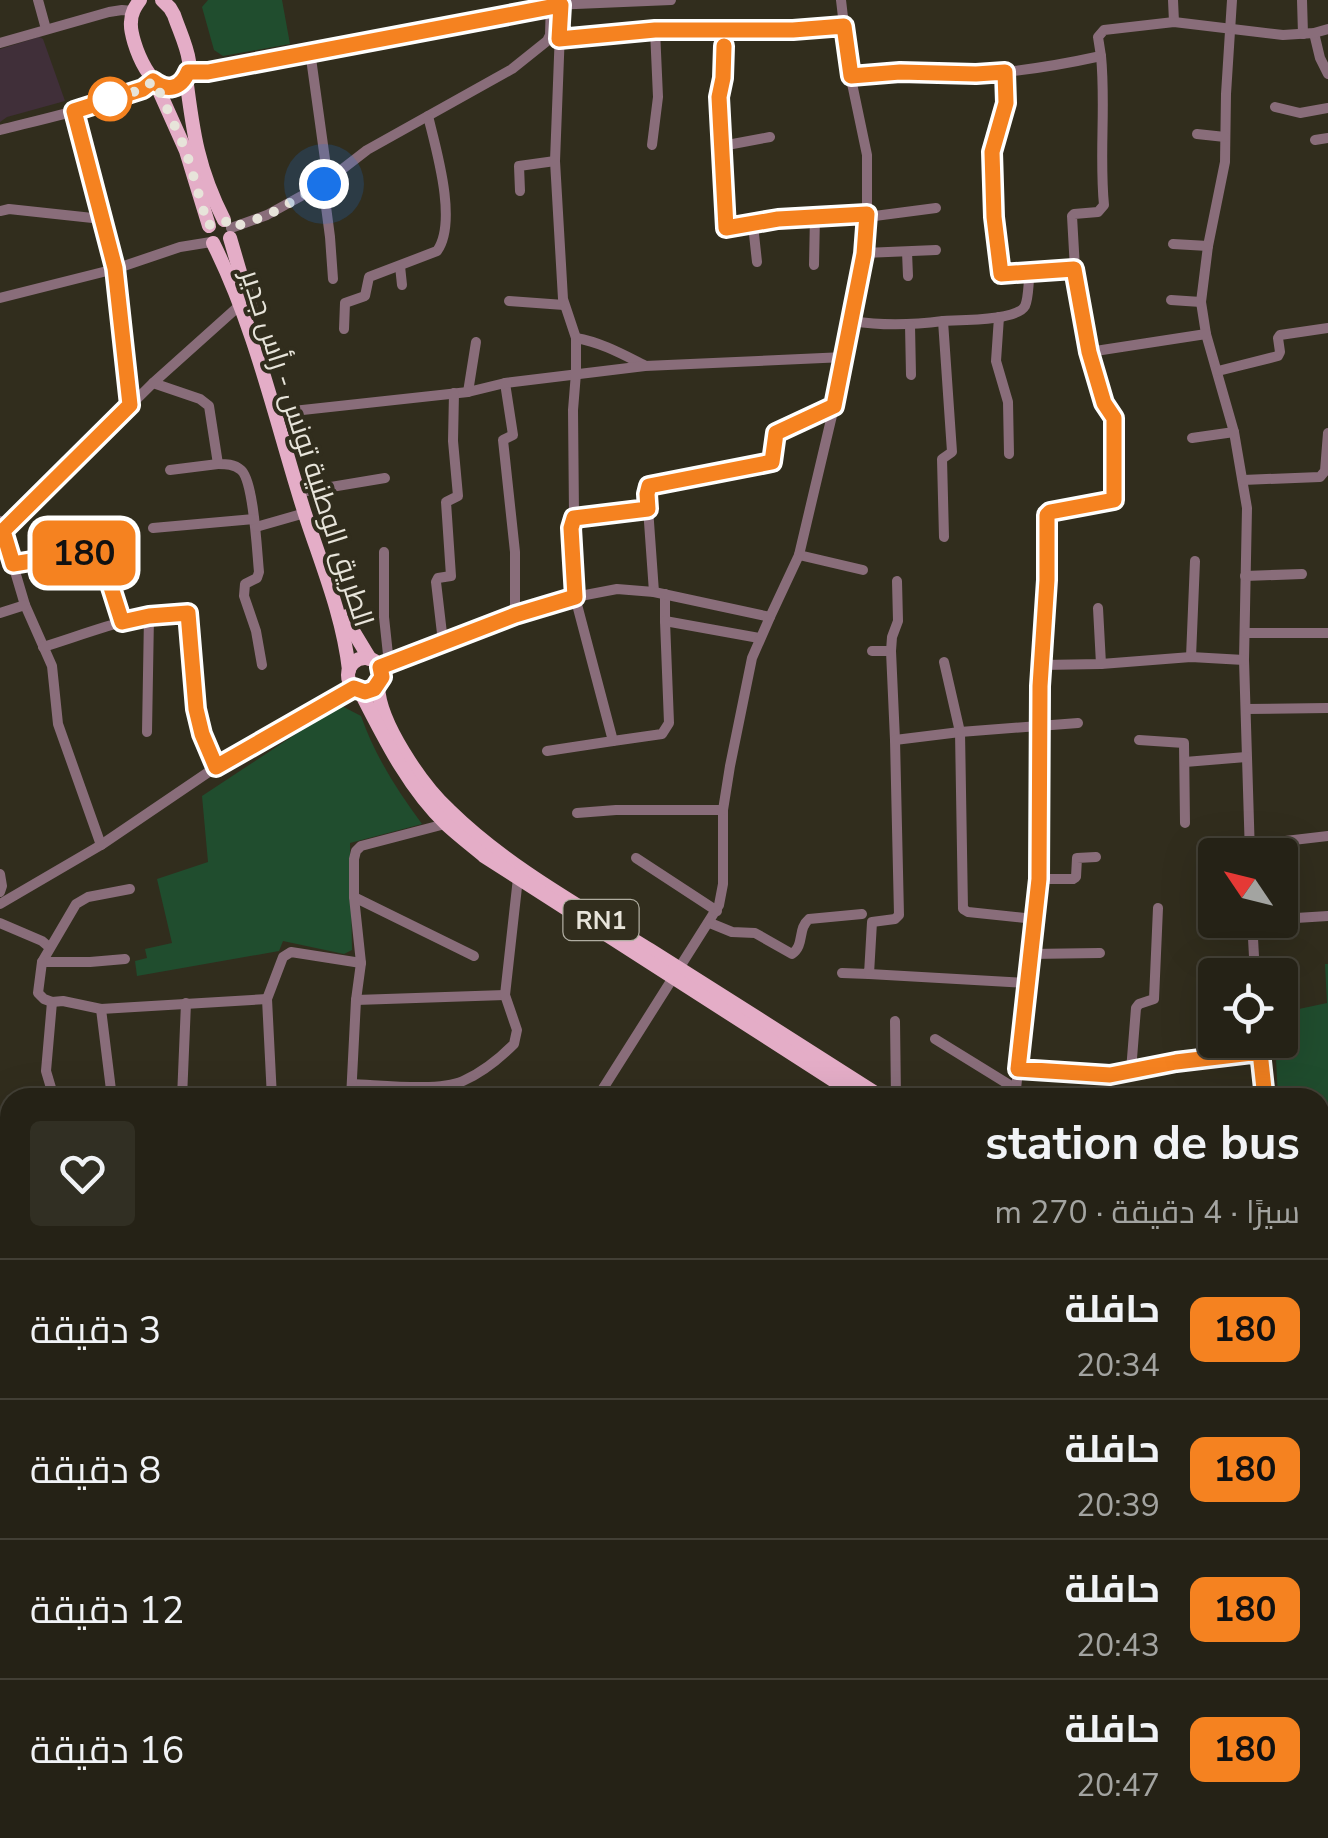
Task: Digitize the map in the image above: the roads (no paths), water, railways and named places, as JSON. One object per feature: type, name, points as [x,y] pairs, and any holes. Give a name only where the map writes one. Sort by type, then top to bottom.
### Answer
[{"type":"main road","name":"الطريق الوطنية تونس - رأس جدير","points":[[167,1],[189,60],[192,128],[199,161],[229,229],[350,626],[380,663]]},
{"type":"main road","name":"RN1","points":[[134,5],[132,32],[154,82]]},
{"type":"main road","points":[[154,82],[175,88],[187,74]]},
{"type":"main road","name":"الطريق الوطنية تونس - رأس جدير","points":[[154,82],[186,151],[210,235],[240,304],[332,592],[349,670]]},
{"type":"main road","points":[[217,220],[229,229],[220,244],[210,235],[217,220]]},
{"type":"main road","points":[[349,670],[355,662],[380,663]]},
{"type":"main road","name":"RN1","points":[[380,663],[378,698],[403,752],[445,807],[524,870],[847,1088]]},
{"type":"main road","name":"RN1","points":[[349,670],[349,680],[397,760],[446,824],[484,856],[866,1088]]},
{"type":"main road","points":[[357,690],[370,691],[378,686]]},
{"type":"street","points":[[38,0],[46,29]]},
{"type":"street","points":[[187,74],[555,4],[671,0]]},
{"type":"street","points":[[603,1088],[717,911],[723,884],[723,810],[747,677],[759,638],[799,555],[834,406],[864,254],[867,215],[867,155],[851,76],[842,0]]},
{"type":"street","points":[[1174,0],[1174,22]]},
{"type":"street","points":[[1232,0],[1224,162],[1201,302],[1206,334],[1234,432],[1247,508],[1244,660],[1249,838]]},
{"type":"street","points":[[1302,0],[1308,33],[1328,74]]},
{"type":"street","points":[[555,4],[559,39],[555,162],[564,304],[576,338],[571,528],[575,597],[614,741]]},
{"type":"street","points":[[229,229],[268,215],[326,183],[367,150],[512,68],[547,41],[555,4]]},
{"type":"street","points":[[0,43],[134,5]]},
{"type":"street","points":[[1016,1088],[1039,879],[1047,515],[1115,498],[1114,418],[1104,403],[1089,352],[1074,269],[1073,214],[1098,212],[1104,206],[1100,150],[1105,93],[1098,36],[1104,30],[1174,22],[1283,36],[1328,28]]},
{"type":"street","points":[[559,39],[655,30],[844,26]]},
{"type":"street","points":[[725,29],[719,97],[725,228],[778,219],[936,208]]},
{"type":"street","points":[[652,145],[658,97],[655,30]]},
{"type":"street","points":[[310,52],[326,183],[332,279]]},
{"type":"street","points":[[851,76],[1005,72],[1101,56]]},
{"type":"street","points":[[1005,72],[1006,103],[992,152],[1001,274],[1074,269]]},
{"type":"street","points":[[0,130],[74,111],[154,82]]},
{"type":"street","points":[[1275,107],[1300,113],[1328,108]]},
{"type":"street","points":[[74,111],[115,268],[130,405]]},
{"type":"street","points":[[344,329],[346,303],[364,296],[368,277],[438,250],[444,241],[446,201],[428,116]]},
{"type":"street","points":[[1197,134],[1225,137]]},
{"type":"street","points":[[722,146],[770,137]]},
{"type":"street","points":[[1315,140],[1328,138]]},
{"type":"street","points":[[520,191],[519,166],[555,162]]},
{"type":"street","points":[[0,211],[102,219]]},
{"type":"street","points":[[814,265],[816,216]]},
{"type":"street","points":[[753,225],[757,262]]},
{"type":"street","points":[[0,298],[115,268],[210,235]]},
{"type":"street","points":[[1172,244],[1208,246]]},
{"type":"street","points":[[864,254],[936,250]]},
{"type":"street","points":[[907,252],[908,276]]},
{"type":"street","points":[[400,266],[402,286]]},
{"type":"street","points":[[852,320],[910,325],[999,318],[1023,309],[1030,272]]},
{"type":"street","points":[[1171,300],[1201,302]]},
{"type":"street","points":[[509,301],[564,304]]},
{"type":"street","points":[[101,845],[60,733],[52,666],[25,605],[1,529],[240,304]]},
{"type":"street","points":[[999,318],[996,361],[1008,402],[1009,454]]},
{"type":"street","points":[[943,321],[952,452],[942,459],[944,536]]},
{"type":"street","points":[[910,325],[911,375]]},
{"type":"street","points":[[1218,371],[1278,356],[1280,335],[1328,328]]},
{"type":"street","points":[[1089,352],[1206,334]]},
{"type":"street","points":[[576,338],[605,346],[645,366]]},
{"type":"street","points":[[468,392],[476,342]]},
{"type":"street","points":[[284,412],[468,392],[505,383],[645,366],[844,356]]},
{"type":"street","points":[[153,382],[209,406],[218,464]]},
{"type":"street","points":[[505,383],[513,434],[503,440],[515,552],[515,615]]},
{"type":"street","points":[[443,642],[436,579],[451,576],[446,502],[458,496],[454,393]]},
{"type":"street","points":[[547,751],[662,734],[670,723],[664,621],[648,509],[649,486],[770,463],[776,433],[834,406]]},
{"type":"street","points":[[1192,438],[1234,432]]},
{"type":"street","points":[[1243,480],[1320,477],[1325,470],[1328,433]]},
{"type":"street","points":[[170,470],[218,464],[231,465],[244,473],[255,523],[259,576],[245,584],[243,591],[262,665]]},
{"type":"street","points":[[307,491],[386,478]]},
{"type":"street","points":[[574,518],[648,509]]},
{"type":"street","points":[[154,528],[255,523],[305,513]]},
{"type":"street","points":[[384,552],[380,663],[515,615],[617,589],[660,593],[770,617]]},
{"type":"street","points":[[13,564],[97,554],[122,622]]},
{"type":"street","points":[[799,555],[863,570]]},
{"type":"street","points":[[1192,657],[1194,561]]},
{"type":"street","points":[[1246,576],[1302,574]]},
{"type":"street","points":[[869,974],[872,922],[895,919],[898,915],[892,651],[898,620],[897,581]]},
{"type":"street","points":[[0,613],[25,605]]},
{"type":"street","points":[[1098,608],[1101,664]]},
{"type":"street","points":[[42,647],[122,622],[188,614],[196,709],[216,767]]},
{"type":"street","points":[[147,732],[149,616]]},
{"type":"street","points":[[664,621],[759,638]]},
{"type":"street","points":[[1244,633],[1328,633]]},
{"type":"street","points":[[872,651],[892,651]]},
{"type":"street","points":[[1042,665],[1192,657],[1244,660]]},
{"type":"street","points":[[944,662],[960,732],[963,909],[1034,918]]},
{"type":"street","points":[[0,904],[101,845],[216,767],[357,690]]},
{"type":"street","points":[[1246,709],[1328,708]]},
{"type":"street","points":[[895,740],[1078,723]]},
{"type":"street","points":[[1139,740],[1181,742],[1185,747],[1185,823]]},
{"type":"street","points":[[1185,762],[1246,757]]},
{"type":"street","points":[[577,813],[723,810]]},
{"type":"street","points":[[352,1088],[361,963],[354,897],[356,851],[361,846],[446,824]]},
{"type":"street","points":[[1298,841],[1328,836]]},
{"type":"street","points":[[1039,879],[1073,879],[1077,858],[1096,857]]},
{"type":"street","points":[[636,858],[717,911]]},
{"type":"street","points":[[0,874],[0,892]]},
{"type":"street","points":[[352,1084],[429,1086],[462,1082],[514,1044],[517,1030],[506,995],[518,878]]},
{"type":"street","points":[[130,889],[83,899],[68,916],[42,962],[38,994],[44,999],[101,1010],[266,999]]},
{"type":"street","points":[[354,897],[474,956]]},
{"type":"street","points":[[1131,1071],[1136,1008],[1154,999],[1158,908]]},
{"type":"street","points":[[710,922],[732,932],[755,934],[792,954],[809,919],[862,914]]},
{"type":"street","points":[[1298,918],[1328,916]]},
{"type":"street","points":[[0,924],[42,940],[49,948]]},
{"type":"street","points":[[271,1088],[266,999],[287,953],[361,963]]},
{"type":"street","points":[[1030,954],[1100,953]]},
{"type":"street","points":[[42,962],[125,959]]},
{"type":"street","points":[[842,973],[1028,984]]},
{"type":"street","points":[[356,1000],[506,995]]},
{"type":"street","points":[[51,1088],[46,1071],[52,1002]]},
{"type":"street","points":[[182,1088],[186,1003]]},
{"type":"street","points":[[101,1010],[111,1088]]},
{"type":"street","points":[[895,1021],[896,1088]]},
{"type":"street","points":[[935,1039],[1008,1088]]},
{"type":"street","points":[[1018,1069],[1110,1075],[1198,1058]]},
{"type":"street","points":[[1261,1058],[1263,1088]]},
{"type":"street","points":[[611,1076],[612,1088]]}]
